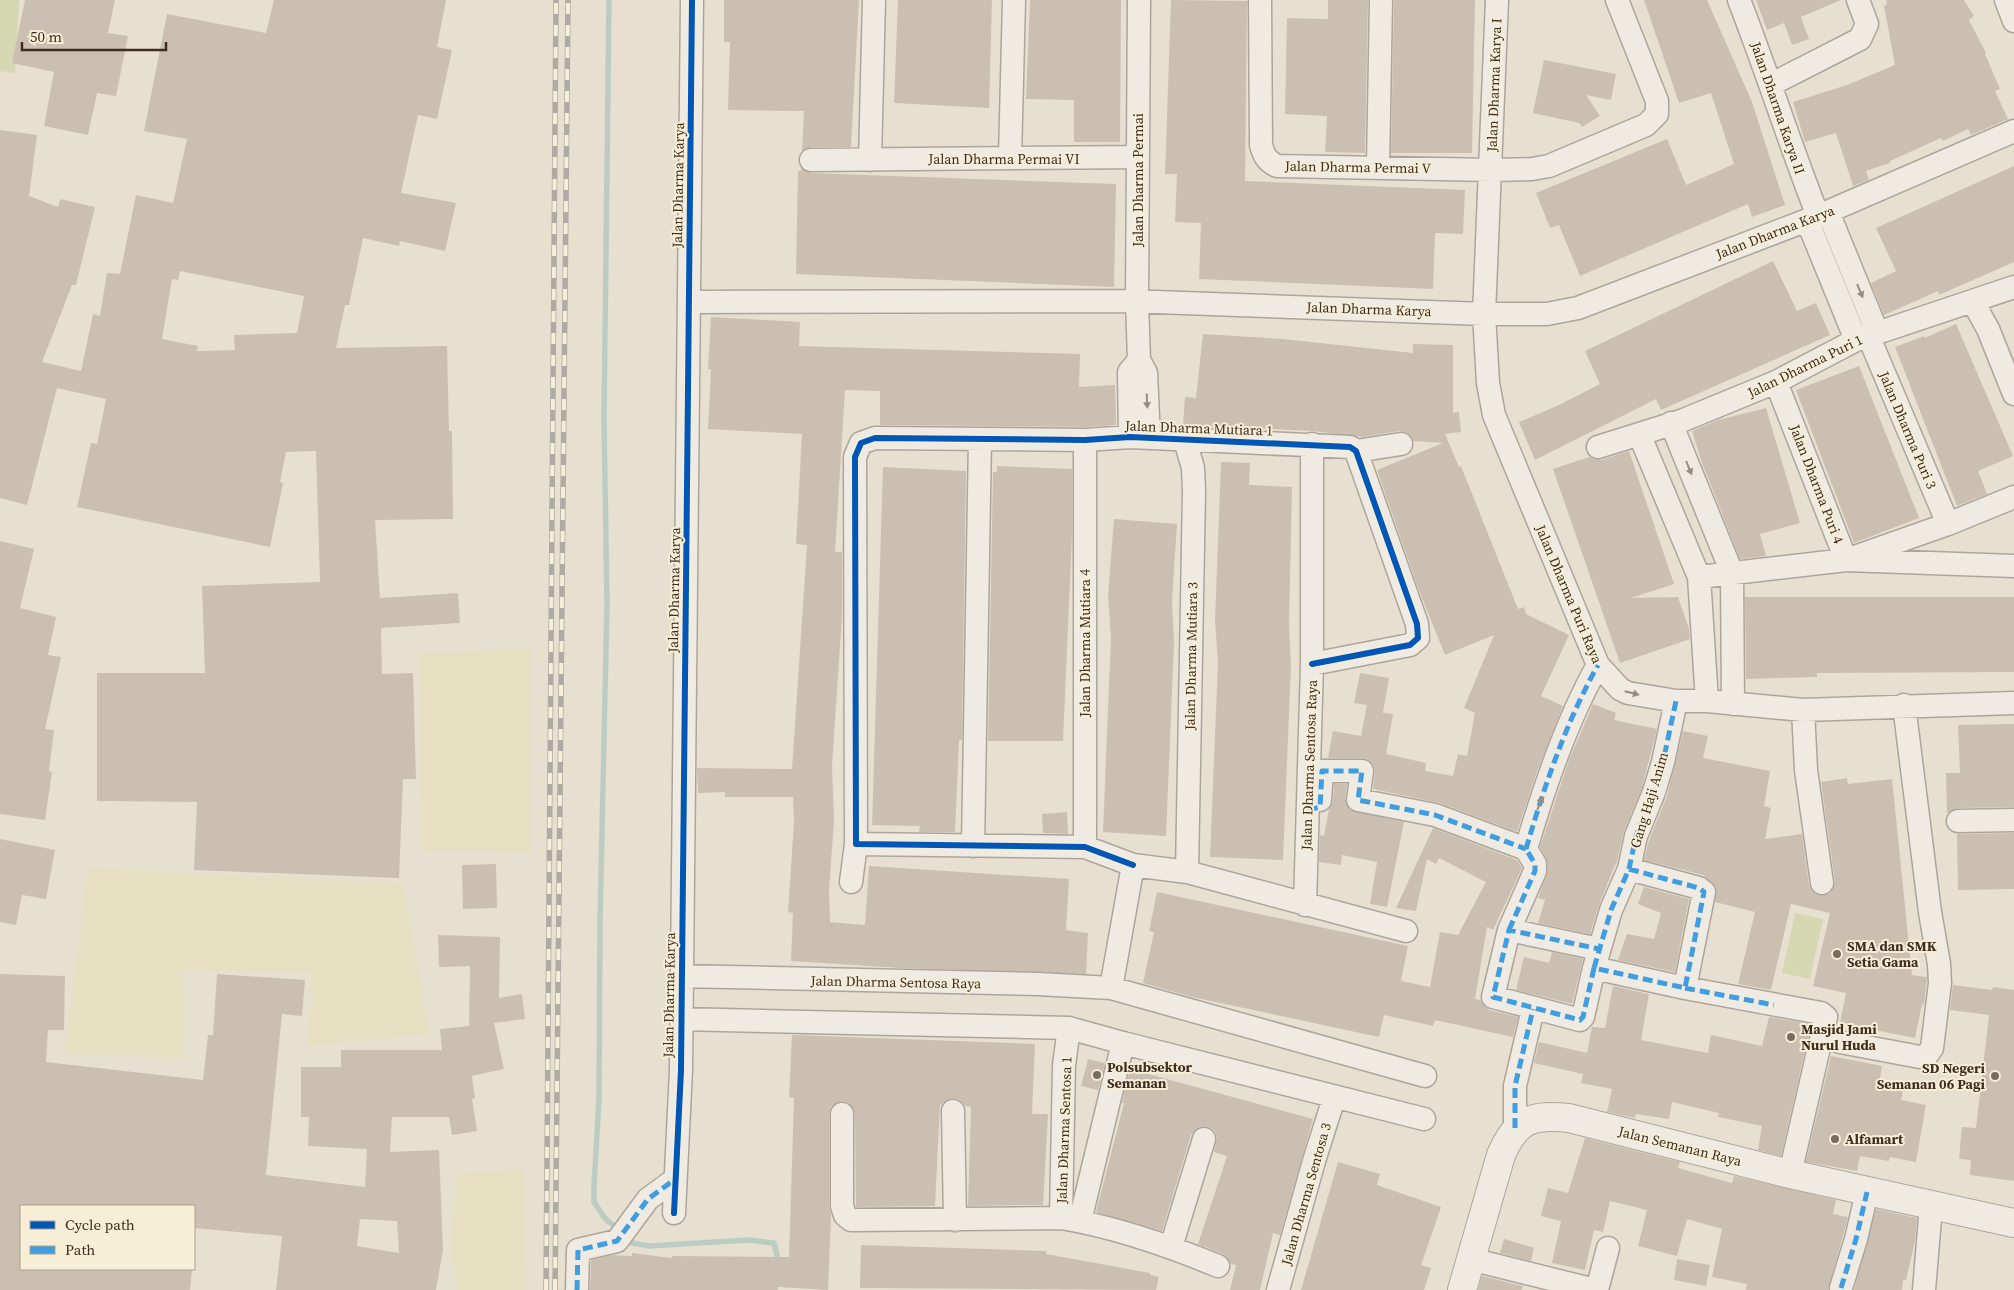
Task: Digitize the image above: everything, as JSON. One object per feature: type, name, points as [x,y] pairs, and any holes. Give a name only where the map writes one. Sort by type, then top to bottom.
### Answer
[{"type":"street","name":"Jalan Dharma Karya","points":[[674,1213],[674,1180],[681,1070],[692,0]]},
{"type":"street","points":[[870,160],[874,0]]},
{"type":"street","points":[[1010,158],[1014,0]]},
{"type":"street","name":"Jalan Dharma Permai","points":[[1139,0],[1137,301],[1139,360],[1129,372],[1140,438]]},
{"type":"street","name":"Jalan Dharma Permai V","points":[[1260,0],[1261,146],[1266,159],[1277,166],[1492,170]]},
{"type":"street","points":[[1378,167],[1381,0]]},
{"type":"street","name":"Jalan Dharma Karya I","points":[[1484,314],[1492,170],[1497,0]]},
{"type":"street","name":"Jalan Dharma Karya I","points":[[1492,170],[1532,169],[1549,166],[1646,125],[1657,114],[1657,101],[1617,0]]},
{"type":"street","name":"Jalan Dharma Karya II","points":[[1739,0],[1772,84],[1793,154],[1867,336]]},
{"type":"street","points":[[1772,84],[1860,39],[1864,33],[1866,22],[1858,0]]},
{"type":"street","points":[[2006,0],[2014,21]]},
{"type":"street","name":"Jalan Dharma Karya","points":[[690,302],[1137,301],[1484,314],[1547,314],[1578,308],[1818,216],[2014,131]]},
{"type":"street","name":"Jalan Dharma Permai VI","points":[[811,160],[1138,157]]},
{"type":"street","name":"Jalan Dharma Puri 1","points":[[1598,447],[1640,436],[1776,382],[1867,336],[2014,287]]},
{"type":"street","points":[[1973,302],[1988,329],[2014,394]]},
{"type":"street","name":"Jalan Dharma Puri Raya","points":[[1484,314],[1488,383],[1494,415],[1598,665],[1620,689],[1628,693],[1676,701],[1803,710],[2014,703]]},
{"type":"street","name":"Jalan Dharma Puri 3","points":[[1867,336],[1948,524]]},
{"type":"street","name":"Jalan Dharma Puri 4","points":[[1776,382],[1846,560],[1948,524],[2014,497]]},
{"type":"street","points":[[1671,423],[1732,573],[1733,704]]},
{"type":"street","points":[[1640,436],[1700,577],[1706,702]]},
{"type":"street","name":"Jalan Dharma Mutiara 1","points":[[851,882],[856,844],[855,457],[861,443],[875,438],[1085,440],[1140,438],[1350,446],[1356,451]]},
{"type":"street","points":[[973,846],[980,439]]},
{"type":"street","name":"Jalan Dharma Mutiara 4","points":[[1085,440],[1085,847]]},
{"type":"street","name":"Jalan Dharma Mutiara 3","points":[[1185,440],[1193,468],[1194,490],[1187,872]]},
{"type":"street","name":"Jalan Dharma Sentosa Raya","points":[[1305,905],[1312,664],[1312,444]]},
{"type":"street","points":[[1312,664],[1410,645],[1418,638],[1417,624],[1356,451],[1401,444]]},
{"type":"street","points":[[1700,577],[1846,560],[2014,566]]},
{"type":"street","points":[[1526,850],[1536,814],[1577,702],[1598,665]]},
{"type":"street","name":"Gang Haji Anim","points":[[1533,1008],[1582,1019],[1596,958],[1610,910],[1629,869],[1636,836],[1663,762],[1676,701]]},
{"type":"street","points":[[1840,1042],[1920,1057],[1927,1055],[1932,1048],[1940,983],[1939,964],[1930,912],[1904,706]]},
{"type":"street","points":[[1803,710],[1806,770],[1822,883]]},
{"type":"street","points":[[1308,810],[1320,807],[1322,771],[1362,771],[1358,800],[1435,815],[1526,850],[1535,864],[1535,871],[1509,930],[1492,997],[1533,1008],[1515,1086],[1515,1128],[1501,1155],[1462,1290]]},
{"type":"street","points":[[1958,821],[2014,820]]},
{"type":"street","points":[[856,844],[1085,847],[1133,865],[1187,872],[1406,931]]},
{"type":"street","points":[[1111,988],[1133,865]]},
{"type":"street","points":[[1629,869],[1699,888],[1704,892],[1685,988]]},
{"type":"street","points":[[1509,930],[1685,988],[1821,1013],[1826,1017],[1790,1174]]},
{"type":"street","name":"Jalan Dharma Sentosa Raya","points":[[681,976],[1038,984],[1111,988],[1425,1076]]},
{"type":"street","points":[[681,1019],[1070,1028],[1123,1044],[1424,1119]]},
{"type":"street","name":"Jalan Dharma Sentosa 1","points":[[1070,1028],[1064,1065],[1070,1219],[1100,1225],[1171,1247],[1218,1266]]},
{"type":"street","points":[[842,1114],[842,1206],[845,1215],[851,1220],[1070,1219],[1123,1044]]},
{"type":"street","name":"Jalan Dharma Sentosa 3","points":[[1278,1290],[1314,1161],[1334,1098]]},
{"type":"street","points":[[953,1111],[955,1220]]},
{"type":"street","name":"Jalan Semanan Raya","points":[[1515,1128],[1547,1116],[1569,1118],[1790,1174],[2014,1223]]},
{"type":"street","points":[[1171,1247],[1204,1139]]},
{"type":"street","points":[[577,1290],[578,1250],[620,1236],[648,1199],[674,1180]]},
{"type":"street","points":[[1841,1288],[1856,1239],[1867,1192]]},
{"type":"street","points":[[1924,1290],[1931,1206]]},
{"type":"street","points":[[1470,1259],[1591,1289],[1598,1286],[1608,1248]]},
{"type":"shaded area","points":[[531,648],[532,853],[422,851],[420,653]]},
{"type":"shaded area","points":[[88,868],[403,883],[430,1034],[308,1046],[312,973],[184,970],[183,1058],[64,1054]]},
{"type":"shaded area","points":[[524,1169],[526,1290],[457,1290],[451,1251],[456,1174]]},
{"type":"green space","points":[[0,0],[19,0],[15,73],[0,71]]},
{"type":"green space","points":[[1795,913],[1823,919],[1810,979],[1782,973]]},
{"type":"building","points":[[25,0],[115,0],[108,33],[128,36],[116,96],[97,93],[88,135],[44,126],[54,72],[12,63]]},
{"type":"building","points":[[274,0],[446,0],[437,47],[452,50],[437,119],[418,115],[401,193],[456,203],[445,251],[400,241],[399,246],[363,238],[349,305],[345,305],[336,348],[447,346],[449,431],[452,431],[453,519],[375,520],[380,598],[458,593],[460,623],[381,628],[382,674],[413,673],[416,779],[403,779],[399,878],[194,870],[197,802],[97,801],[97,673],[205,673],[202,586],[320,582],[316,451],[286,452],[280,482],[283,483],[270,547],[77,507],[91,443],[97,444],[106,399],[57,388],[27,505],[0,498],[0,130],[37,135],[29,196],[58,207],[60,199],[95,207],[76,285],[72,285],[42,362],[81,371],[93,314],[100,316],[107,273],[120,274],[136,195],[173,203],[187,139],[144,131],[167,14],[266,33]],"holes":[[[180,271],[304,296],[297,333],[234,335],[235,350],[197,351],[198,346],[162,339],[172,279],[178,280]]]},
{"type":"building","points":[[724,0],[859,0],[851,147],[811,147],[802,151],[804,111],[728,110],[730,42],[724,42]]},
{"type":"building","points":[[898,0],[992,0],[989,108],[894,103]]},
{"type":"building","points":[[1030,0],[1121,0],[1120,142],[1074,142],[1074,100],[1026,99]]},
{"type":"building","points":[[1171,0],[1247,1],[1245,181],[1465,190],[1463,234],[1435,233],[1433,289],[1199,279],[1201,223],[1175,222],[1177,174],[1165,174]]},
{"type":"building","points":[[1328,0],[1368,0],[1365,153],[1325,152],[1327,116],[1285,114],[1287,18],[1328,19]]},
{"type":"building","points":[[1394,0],[1475,0],[1472,153],[1391,153]]},
{"type":"building","points":[[1644,0],[1707,0],[1752,102],[1785,205],[1752,217],[1748,204],[1580,276],[1559,225],[1550,228],[1536,193],[1667,139],[1686,185],[1734,164],[1711,93],[1679,103]]},
{"type":"building","points":[[1756,0],[1841,0],[1801,17],[1809,39],[1792,45],[1784,23],[1767,30]]},
{"type":"building","points":[[1886,0],[1964,0],[1974,16],[1969,20],[1986,53],[2000,89],[1995,91],[2008,119],[1971,135],[1968,129],[1943,141],[1941,138],[1890,161],[1890,163],[1866,171],[1869,180],[1853,186],[1836,133],[1805,142],[1793,102],[1847,85],[1895,65],[1884,6],[1887,4]]},
{"type":"building","points":[[1544,60],[1616,74],[1611,100],[1586,95],[1600,116],[1582,127],[1579,123],[1533,113]]},
{"type":"building","points":[[2014,166],[2014,262],[1939,295],[1938,291],[1884,315],[1871,283],[1896,271],[1876,228]]},
{"type":"building","points":[[801,168],[811,173],[1116,184],[1114,287],[796,274],[798,171],[801,171]]},
{"type":"building","points":[[1773,261],[1797,311],[1816,303],[1830,335],[1661,410],[1656,399],[1535,460],[1519,422],[1559,405],[1600,384],[1585,351]]},
{"type":"building","points":[[711,317],[800,322],[799,346],[1080,354],[1079,387],[1115,385],[1116,425],[1085,427],[880,425],[880,391],[845,390],[835,552],[842,552],[842,615],[832,766],[834,821],[829,890],[830,922],[865,925],[869,866],[1069,879],[1066,930],[1088,933],[1086,974],[900,968],[791,961],[793,913],[788,912],[794,822],[793,797],[725,797],[725,792],[698,793],[697,768],[792,769],[807,545],[796,544],[802,434],[708,429],[711,369],[708,369]]},
{"type":"building","points":[[1956,324],[2013,456],[1978,471],[1987,494],[1957,506],[1895,347],[1924,336],[1925,338]]},
{"type":"building","points":[[1203,334],[1283,339],[1413,353],[1413,344],[1453,345],[1453,413],[1459,412],[1461,432],[1445,434],[1459,467],[1461,466],[1518,609],[1524,607],[1526,614],[1569,635],[1541,696],[1563,706],[1536,774],[1517,832],[1440,803],[1373,789],[1375,772],[1374,766],[1369,760],[1362,758],[1328,758],[1333,731],[1361,736],[1367,705],[1354,703],[1360,673],[1389,678],[1383,713],[1393,714],[1386,754],[1426,763],[1425,771],[1453,776],[1458,754],[1467,756],[1475,713],[1464,708],[1494,635],[1445,655],[1418,588],[1377,470],[1443,443],[1413,441],[1406,432],[1399,431],[1363,437],[1312,431],[1183,425],[1185,397],[1196,398]]},
{"type":"building","points":[[1859,366],[1919,518],[1854,543],[1796,390]]},
{"type":"building","points":[[1766,408],[1800,523],[1760,534],[1766,556],[1740,559],[1702,463],[1692,431],[1718,420]]},
{"type":"building","points":[[1629,451],[1674,584],[1631,598],[1678,597],[1689,629],[1690,639],[1620,663],[1553,469],[1589,457],[1601,460]]},
{"type":"building","points":[[1221,462],[1250,463],[1249,485],[1292,487],[1289,624],[1291,665],[1283,860],[1210,857],[1218,662],[1215,621]]},
{"type":"building","points":[[997,466],[1072,469],[1072,535],[1063,741],[988,741],[993,472],[997,472]]},
{"type":"building","points":[[883,467],[966,471],[962,740],[959,740],[955,832],[919,832],[920,826],[872,825]]},
{"type":"building","points":[[1114,519],[1177,524],[1172,600],[1174,643],[1166,836],[1103,832],[1111,637],[1108,596]]},
{"type":"building","points":[[0,541],[34,549],[20,608],[56,617],[48,655],[61,657],[45,729],[54,730],[49,771],[52,772],[45,820],[0,814]]},
{"type":"building","points":[[1745,597],[2014,597],[2014,672],[1817,673],[1817,677],[1746,679]]},
{"type":"building","points":[[1593,704],[1616,713],[1614,720],[1657,729],[1642,788],[1624,831],[1616,865],[1599,905],[1590,934],[1538,923],[1545,900],[1538,898],[1548,871],[1546,858],[1540,847],[1569,760]]},
{"type":"building","points":[[2014,724],[2014,807],[1958,808],[1947,813],[1946,773],[1960,773],[1958,725]]},
{"type":"building","points":[[1683,731],[1708,736],[1703,758],[1770,771],[1764,806],[1771,808],[1765,839],[1802,834],[1809,885],[1812,891],[1818,895],[1830,894],[1835,882],[1821,782],[1847,778],[1848,784],[1892,779],[1912,975],[1927,977],[1924,1005],[1922,1004],[1915,1038],[1840,1023],[1846,993],[1813,986],[1830,913],[1791,904],[1771,990],[1738,984],[1755,912],[1715,902],[1716,887],[1703,875],[1644,860],[1649,840],[1667,796]]},
{"type":"building","points":[[1334,784],[1347,784],[1345,799],[1350,810],[1404,822],[1387,907],[1370,904],[1377,862],[1342,855],[1341,865],[1319,862],[1320,835],[1324,836],[1329,809],[1333,801]]},
{"type":"building","points":[[1067,812],[1068,834],[1043,833],[1042,814]]},
{"type":"building","points":[[1433,828],[1517,860],[1522,868],[1493,930],[1487,927],[1475,999],[1480,1000],[1489,1010],[1518,1017],[1513,1037],[1435,1020],[1433,1026],[1384,1015],[1379,1037],[1192,997],[1143,983],[1154,932],[1149,931],[1157,892],[1408,946],[1401,981],[1430,987],[1440,932],[1458,935],[1486,882],[1439,858],[1436,864],[1427,859],[1416,911],[1396,908]]},
{"type":"building","points":[[2014,833],[2014,889],[1958,890],[1957,834]]},
{"type":"building","points":[[0,839],[55,850],[46,899],[22,895],[16,925],[0,922]]},
{"type":"building","points":[[496,864],[497,908],[463,909],[462,865]]},
{"type":"building","points":[[1644,887],[1689,899],[1675,972],[1618,960],[1627,934],[1654,939],[1661,913],[1638,904]]},
{"type":"building","points":[[438,935],[500,937],[499,998],[522,994],[525,1019],[494,1023],[504,1069],[472,1076],[475,1098],[472,1099],[477,1131],[452,1135],[449,1117],[392,1117],[390,1152],[439,1150],[443,1250],[436,1290],[276,1290],[282,1236],[195,1228],[195,1205],[20,1205],[20,1270],[192,1270],[190,1290],[0,1290],[0,974],[65,976],[64,1030],[48,1030],[46,1062],[203,1080],[208,1035],[213,1035],[217,974],[305,980],[302,1016],[282,1014],[266,1175],[365,1187],[367,1149],[308,1146],[309,1117],[301,1117],[301,1067],[341,1067],[341,1050],[442,1050],[440,1029],[469,1026],[470,966],[439,967]],"holes":[[[360,1219],[397,1221],[399,1253],[357,1246]]]},
{"type":"building","points":[[1552,952],[1583,959],[1572,1004],[1516,990],[1524,957],[1549,963]]},
{"type":"building","name":"SD Negeri Semanan 06 Pagi","points":[[1953,985],[1992,990],[1993,987],[2014,990],[2014,1181],[1970,1175],[1971,1160],[1959,1159],[1962,1127],[1976,1128],[1989,1015],[1950,1010]]},
{"type":"building","points":[[1613,986],[1649,994],[1641,1040],[1708,1053],[1711,1035],[1762,1046],[1769,1017],[1811,1024],[1781,1156],[1758,1150],[1762,1126],[1718,1117],[1719,1113],[1672,1102],[1669,1119],[1636,1114],[1635,1118],[1607,1112],[1612,1089],[1581,1083],[1583,1074],[1534,1063],[1539,1042],[1587,1053],[1592,1027],[1605,1028]]},
{"type":"building","points":[[792,1035],[1035,1044],[1032,1114],[1048,1114],[1043,1205],[968,1206],[971,1107],[965,1106],[960,1100],[953,1098],[940,1105],[935,1206],[856,1207],[855,1114],[849,1103],[842,1101],[831,1107],[829,1114],[829,1206],[831,1215],[828,1290],[778,1287],[778,1290],[590,1290],[591,1260],[613,1255],[632,1256],[632,1253],[672,1258],[672,1256],[789,1257],[794,1098],[789,1097]]},
{"type":"building","points":[[1831,1056],[1882,1066],[1879,1084],[1903,1089],[1901,1100],[1926,1105],[1916,1162],[1890,1157],[1889,1161],[1860,1156],[1857,1171],[1806,1162]]},
{"type":"building","name":"Polsubsektor Semanan","points":[[1088,1059],[1105,1063],[1098,1090],[1081,1086]]},
{"type":"building","points":[[1130,1069],[1313,1119],[1280,1235],[1273,1233],[1260,1290],[1230,1290],[1236,1265],[1231,1264],[1223,1254],[1198,1244],[1227,1156],[1214,1152],[1217,1137],[1214,1130],[1208,1127],[1201,1126],[1191,1135],[1162,1231],[1096,1212],[1124,1103],[1122,1103]]},
{"type":"building","points":[[1585,1138],[1680,1162],[1678,1168],[1732,1183],[1734,1176],[1836,1200],[1833,1214],[1848,1217],[1828,1290],[1746,1290],[1747,1284],[1712,1277],[1722,1229],[1687,1219],[1677,1256],[1638,1246],[1647,1210],[1610,1201],[1603,1232],[1594,1230],[1585,1270],[1552,1263],[1561,1221],[1541,1216],[1548,1188],[1568,1193]]},
{"type":"building","points":[[1338,1162],[1380,1174],[1377,1185],[1441,1207],[1421,1265],[1431,1268],[1424,1290],[1301,1290]]},
{"type":"building","points":[[1876,1209],[1917,1218],[1915,1241],[1906,1280],[1903,1280],[1902,1290],[1854,1290]]},
{"type":"building","points":[[1504,1239],[1534,1248],[1531,1261],[1500,1253]]},
{"type":"building","points":[[861,1245],[1046,1251],[1046,1254],[1150,1273],[1150,1275],[1159,1277],[1156,1290],[860,1288]]},
{"type":"building","points":[[1677,1259],[1710,1265],[1706,1286],[1674,1280]]},
{"type":"building","points":[[1482,1276],[1523,1286],[1522,1290],[1478,1290]]},
{"type":"waterway","points":[[609,0],[604,420],[607,603],[600,923],[599,1098],[594,1202],[604,1217],[618,1230]]},
{"type":"waterway","points":[[625,1236],[632,1243],[649,1246],[748,1240],[774,1243],[779,1263]]},
{"type":"railway","points":[[546,1290],[556,0]]},
{"type":"railway","points":[[555,1290],[568,0]]},
{"type":"marked path","points":[[1526,849],[1557,755],[1586,687],[1598,665]]},
{"type":"marked path","points":[[1629,869],[1699,888],[1704,892],[1685,988],[1594,968],[1611,910],[1629,869],[1636,836],[1654,792],[1663,762],[1676,701]]},
{"type":"marked path","points":[[1308,810],[1320,807],[1322,771],[1362,771],[1358,800],[1435,815],[1526,849]]},
{"type":"marked path","points":[[1509,930],[1535,871],[1535,864],[1526,849]]},
{"type":"marked path","points":[[1594,968],[1583,1017],[1580,1020],[1493,997],[1509,930],[1599,949]]},
{"type":"marked path","points":[[1685,988],[1774,1005]]},
{"type":"marked path","points":[[1515,1128],[1515,1086],[1533,1009]]},
{"type":"marked path","points":[[577,1290],[578,1250],[617,1241],[648,1199],[674,1180]]},
{"type":"marked path","points":[[1841,1288],[1856,1239],[1867,1192]]},
{"type":"cycle path","points":[[674,1213],[681,1070],[692,0]]},
{"type":"cycle path","points":[[1133,865],[1085,847],[856,844],[855,457],[861,443],[875,438],[1085,440],[1130,437],[1350,447],[1356,451],[1417,624],[1418,638],[1410,645],[1312,664]]},
{"type":"place","name":"SMA dan SMK Setia Gama","points":[[1837,954]]},
{"type":"place","name":"Masjid Jami Nurul Huda","points":[[1791,1037]]},
{"type":"place","name":"Polsubsektor Semanan","points":[[1097,1075]]},
{"type":"place","name":"SD Negeri Semanan 06 Pagi","points":[[1995,1076]]},
{"type":"place","name":"Alfamart","points":[[1835,1139]]}]
